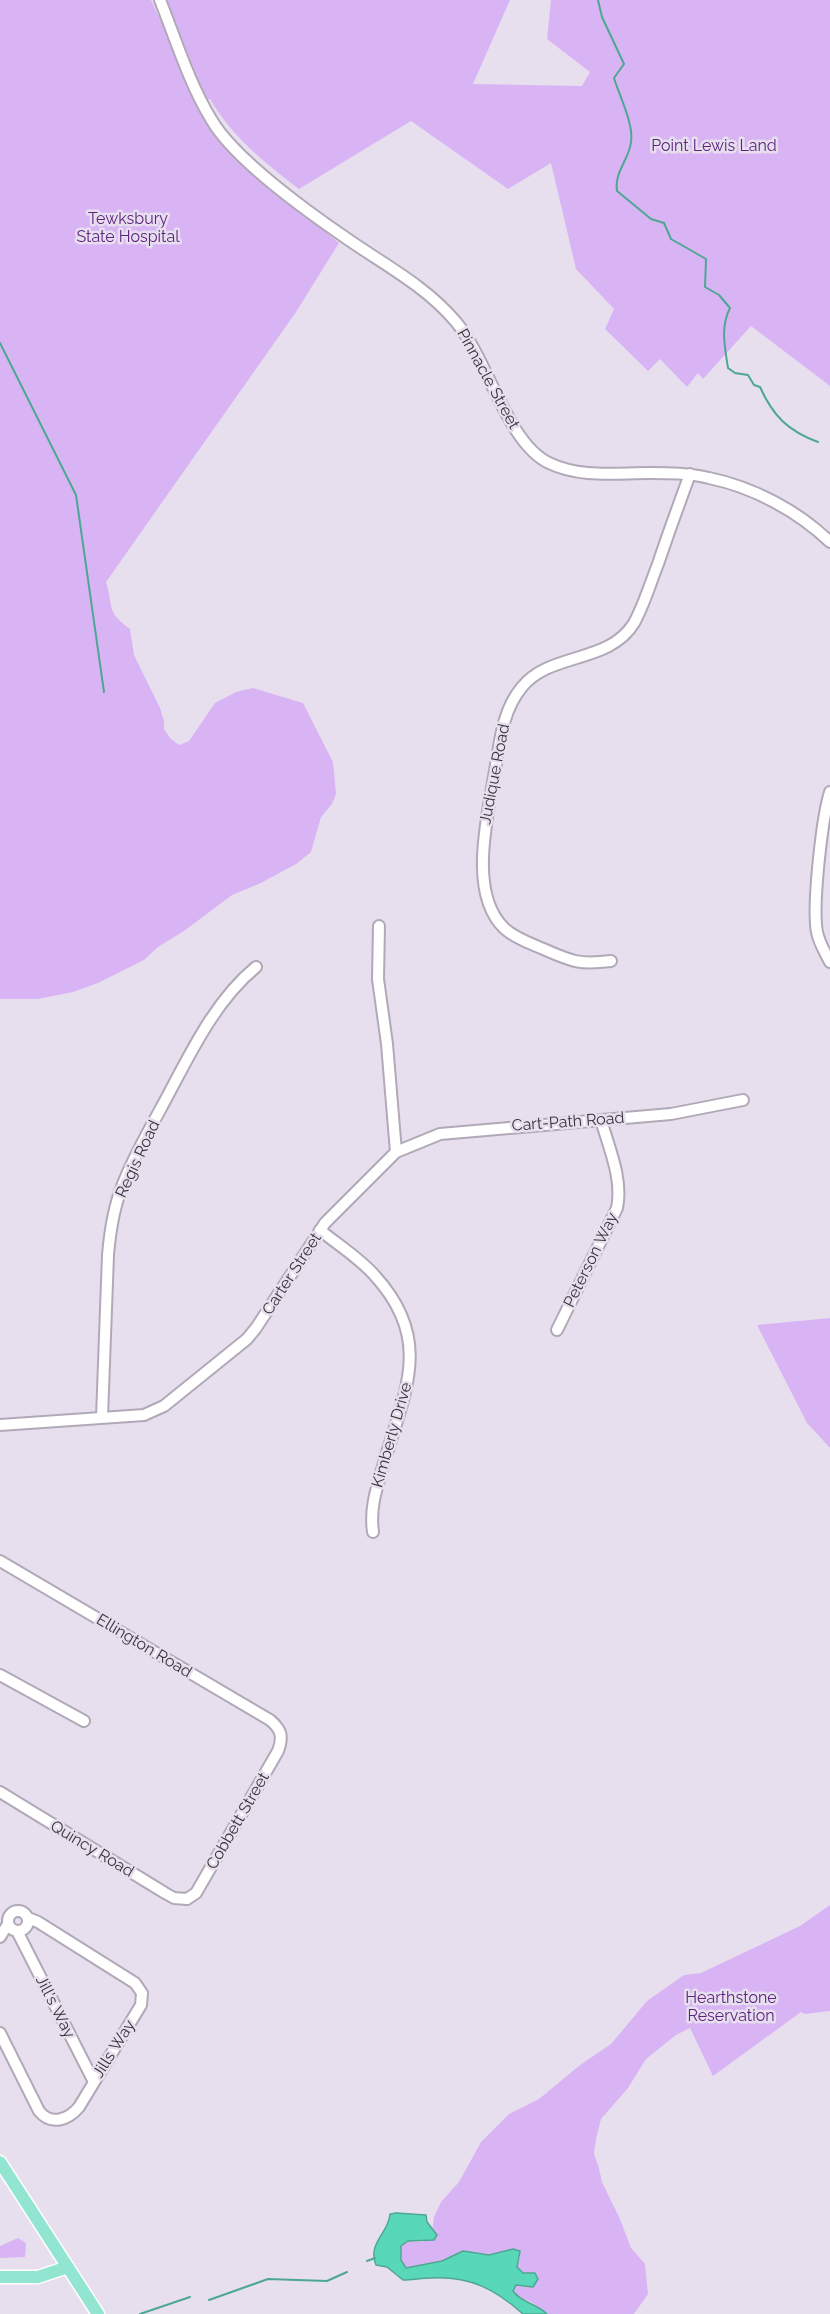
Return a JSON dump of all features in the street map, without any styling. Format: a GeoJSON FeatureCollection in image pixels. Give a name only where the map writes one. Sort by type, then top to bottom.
{"type":"FeatureCollection","features":[{"type":"Feature","properties":{"kind":"main road"},"geometry":{"type":"LineString","coordinates":[[0,2162],[98,2314]]}},
{"type":"Feature","properties":{"kind":"main road"},"geometry":{"type":"LineString","coordinates":[[0,2277],[38,2277],[68,2267]]}},
{"type":"Feature","properties":{"kind":"street","name":"Pinnacle Street"},"geometry":{"type":"LineString","coordinates":[[160,0],[197,91],[211,120],[224,136],[245,159],[301,204],[344,237],[420,287],[447,312],[469,340],[512,424],[530,449],[541,459],[560,468],[589,474],[690,474],[711,478],[782,506],[828,537]]}},
{"type":"Feature","properties":{"kind":"street","name":"Judique Road"},"geometry":{"type":"LineString","coordinates":[[611,961],[578,963],[524,941],[506,930],[495,915],[487,894],[483,869],[483,837],[504,723],[510,704],[523,684],[539,672],[595,652],[625,635],[643,605],[690,474]]}},
{"type":"Feature","properties":{"kind":"street"},"geometry":{"type":"LineString","coordinates":[[830,792],[825,817],[816,911],[817,934],[830,962]]}},
{"type":"Feature","properties":{"kind":"street"},"geometry":{"type":"LineString","coordinates":[[379,926],[378,979],[387,1044],[396,1152]]}},
{"type":"Feature","properties":{"kind":"street","name":"Regis Road"},"geometry":{"type":"LineString","coordinates":[[102,1417],[110,1231],[123,1185],[159,1112],[210,1021],[240,980],[256,967]]}},
{"type":"Feature","properties":{"kind":"street","name":"Cart-Path Road"},"geometry":{"type":"LineString","coordinates":[[396,1152],[440,1134],[671,1114],[743,1100]]}},
{"type":"Feature","properties":{"kind":"street","name":"Peterson Way"},"geometry":{"type":"LineString","coordinates":[[557,1330],[613,1217],[620,1196],[617,1174],[601,1120]]}},
{"type":"Feature","properties":{"kind":"street","name":"Carter Street"},"geometry":{"type":"LineString","coordinates":[[0,1425],[144,1415],[156,1411],[247,1339],[320,1230],[396,1152]]}},
{"type":"Feature","properties":{"kind":"street","name":"Kimberly Drive"},"geometry":{"type":"LineString","coordinates":[[320,1230],[376,1275],[402,1313],[411,1347],[408,1384],[373,1503],[374,1532]]}},
{"type":"Feature","properties":{"kind":"street","name":"Ellington Road"},"geometry":{"type":"LineString","coordinates":[[0,1561],[270,1720],[277,1726],[282,1736]]}},
{"type":"Feature","properties":{"kind":"street"},"geometry":{"type":"LineString","coordinates":[[0,1675],[84,1721]]}},
{"type":"Feature","properties":{"kind":"street","name":"Cobbett Street"},"geometry":{"type":"LineString","coordinates":[[187,1899],[193,1897],[202,1884],[278,1751],[282,1736]]}},
{"type":"Feature","properties":{"kind":"street","name":"Quincy Road"},"geometry":{"type":"LineString","coordinates":[[0,1792],[165,1893],[174,1898],[187,1899]]}},
{"type":"Feature","properties":{"kind":"street"},"geometry":{"type":"LineString","coordinates":[[0,1937],[12,1928],[26,1928],[28,1918],[21,1911],[15,1911],[9,1915],[12,1928]]}},
{"type":"Feature","properties":{"kind":"street","name":"Jills Way"},"geometry":{"type":"LineString","coordinates":[[0,2033],[39,2111],[48,2119],[59,2120],[70,2116],[79,2107],[140,2009],[142,1993],[132,1980],[28,1918]]}},
{"type":"Feature","properties":{"kind":"street","name":"Jill's Way"},"geometry":{"type":"LineString","coordinates":[[12,1928],[94,2082]]}},
{"type":"Feature","properties":{"kind":"green space","name":"Tewksbury State Hospital"},"geometry":{"type":"Polygon","coordinates":[[[0,0],[151,0],[201,107],[255,174],[339,243],[296,312],[106,582],[114,613],[130,629],[134,655],[160,708],[164,729],[170,738],[179,745],[189,741],[215,703],[236,692],[253,688],[303,703],[333,762],[336,794],[332,804],[321,817],[311,852],[296,864],[261,883],[232,895],[184,931],[158,947],[144,960],[98,983],[73,992],[38,999],[0,999],[0,0]]]}},
{"type":"Feature","properties":{"kind":"green space","name":"Point Lewis Land"},"geometry":{"type":"Polygon","coordinates":[[[164,0],[510,0],[473,84],[582,86],[590,72],[547,39],[551,0],[830,0],[830,386],[751,326],[703,379],[698,373],[687,387],[660,359],[648,371],[605,329],[614,309],[576,269],[551,163],[508,189],[411,121],[299,189],[250,148],[229,126],[210,99],[206,100],[164,0]]]}},
{"type":"Feature","properties":{"kind":"green space"},"geometry":{"type":"Polygon","coordinates":[[[830,1318],[830,1448],[807,1423],[757,1325],[830,1318]]]}},
{"type":"Feature","properties":{"kind":"green space","name":"Hearthstone Reservation"},"geometry":{"type":"Polygon","coordinates":[[[830,1905],[830,2011],[805,2014],[801,2012],[713,2076],[690,2028],[676,2035],[646,2059],[628,2088],[601,2119],[594,2154],[602,2182],[631,2248],[645,2264],[648,2294],[634,2314],[547,2314],[531,2302],[517,2297],[513,2290],[516,2285],[524,2287],[523,2273],[517,2267],[520,2256],[513,2249],[489,2255],[463,2251],[442,2261],[406,2268],[401,2260],[401,2246],[408,2241],[423,2242],[432,2231],[434,2217],[441,2202],[459,2182],[481,2142],[509,2114],[539,2099],[580,2065],[611,2044],[647,2001],[684,1975],[701,1973],[800,1926],[830,1905]]]}},
{"type":"Feature","properties":{"kind":"green space"},"geometry":{"type":"Polygon","coordinates":[[[18,2238],[26,2243],[25,2257],[0,2258],[0,2246],[18,2238]]]}},
{"type":"Feature","properties":{"kind":"shaded area"},"geometry":{"type":"Polygon","coordinates":[[[390,2214],[426,2215],[427,2222],[437,2235],[434,2240],[408,2241],[401,2246],[401,2260],[406,2268],[442,2261],[463,2251],[489,2255],[513,2249],[520,2251],[517,2267],[523,2273],[535,2273],[538,2279],[533,2287],[516,2285],[513,2291],[520,2298],[547,2314],[523,2314],[492,2291],[470,2282],[445,2278],[403,2280],[387,2267],[376,2265],[374,2250],[376,2244],[389,2221],[390,2214]]]}},
{"type":"Feature","properties":{"kind":"waterway"},"geometry":{"type":"LineString","coordinates":[[598,0],[602,17],[624,64],[614,78],[628,118],[631,142],[618,178],[617,191],[651,219],[664,223],[671,239],[706,259],[705,287],[719,295],[730,308],[724,330],[728,368],[735,373],[748,375],[754,385],[760,387],[770,406],[783,421],[798,433],[818,442]]}},
{"type":"Feature","properties":{"kind":"waterway"},"geometry":{"type":"LineString","coordinates":[[0,343],[76,495],[104,692]]}},
{"type":"Feature","properties":{"kind":"waterway"},"geometry":{"type":"LineString","coordinates":[[367,2261],[375,2258]]}},
{"type":"Feature","properties":{"kind":"waterway"},"geometry":{"type":"LineString","coordinates":[[209,2300],[268,2279],[327,2281],[347,2272]]}},
{"type":"Feature","properties":{"kind":"waterway"},"geometry":{"type":"LineString","coordinates":[[140,2314],[190,2297]]}}]}
